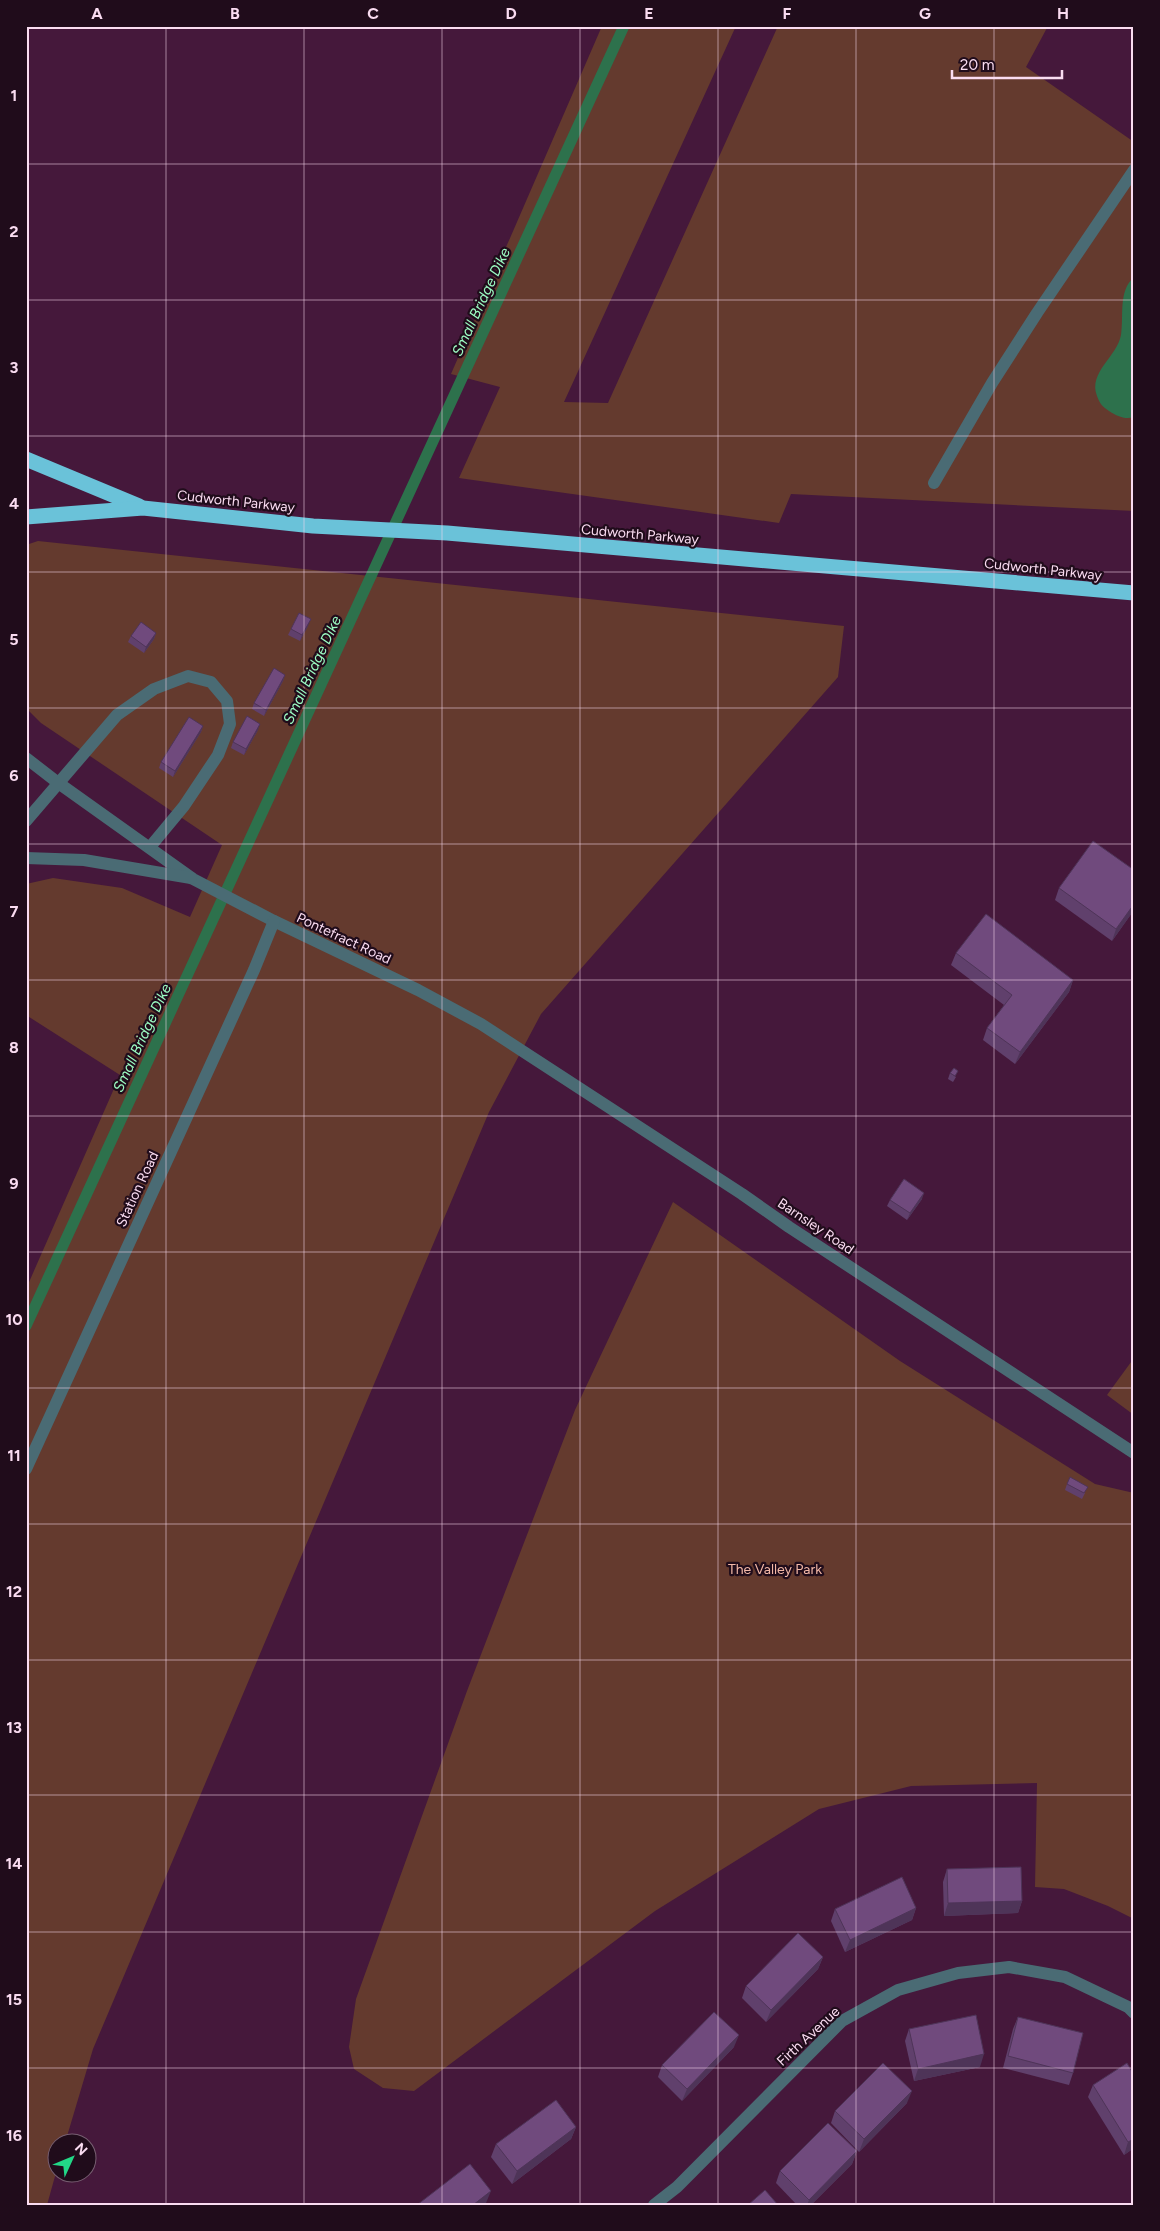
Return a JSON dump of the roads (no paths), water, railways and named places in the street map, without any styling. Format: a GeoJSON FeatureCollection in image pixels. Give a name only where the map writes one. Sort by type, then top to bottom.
{"type":"FeatureCollection","features":[{"type":"Feature","properties":{"kind":"highway","name":"Cudworth Parkway"},"geometry":{"type":"LineString","coordinates":[[26,459],[143,508]]}},
{"type":"Feature","properties":{"kind":"highway","name":"Cudworth Parkway"},"geometry":{"type":"LineString","coordinates":[[26,517],[143,508],[313,526],[448,534],[1134,594]]}},
{"type":"Feature","properties":{"kind":"street"},"geometry":{"type":"LineString","coordinates":[[934,483],[992,383],[1036,313],[1134,170]]}},
{"type":"Feature","properties":{"kind":"street"},"geometry":{"type":"LineString","coordinates":[[26,820],[117,714],[154,689],[188,676],[211,682],[227,700],[230,724],[218,755],[184,806],[150,847]]}},
{"type":"Feature","properties":{"kind":"street","name":"Pontefract Road"},"geometry":{"type":"LineString","coordinates":[[26,758],[57,782],[194,878],[274,921],[418,990],[481,1024]]}},
{"type":"Feature","properties":{"kind":"street","name":"Pontefract Road"},"geometry":{"type":"LineString","coordinates":[[26,858],[84,860],[194,878]]}},
{"type":"Feature","properties":{"kind":"street","name":"Station Road"},"geometry":{"type":"LineString","coordinates":[[26,1469],[254,970],[274,921]]}},
{"type":"Feature","properties":{"kind":"street","name":"Barnsley Road"},"geometry":{"type":"LineString","coordinates":[[481,1024],[1134,1453]]}},
{"type":"Feature","properties":{"kind":"street","name":"Firth Avenue"},"geometry":{"type":"LineString","coordinates":[[654,2205],[677,2187],[842,2021],[898,1990],[958,1973],[1009,1967],[1064,1977],[1128,2007],[1134,2014]]}},
{"type":"Feature","properties":{"kind":"waterway","name":"Small Bridge Dike"},"geometry":{"type":"LineString","coordinates":[[26,1326],[624,26]]}},
{"type":"Feature","properties":{"kind":"park label","name":"The Valley Park"},"geometry":{"type":"Point","coordinates":[775,1569]}}]}
